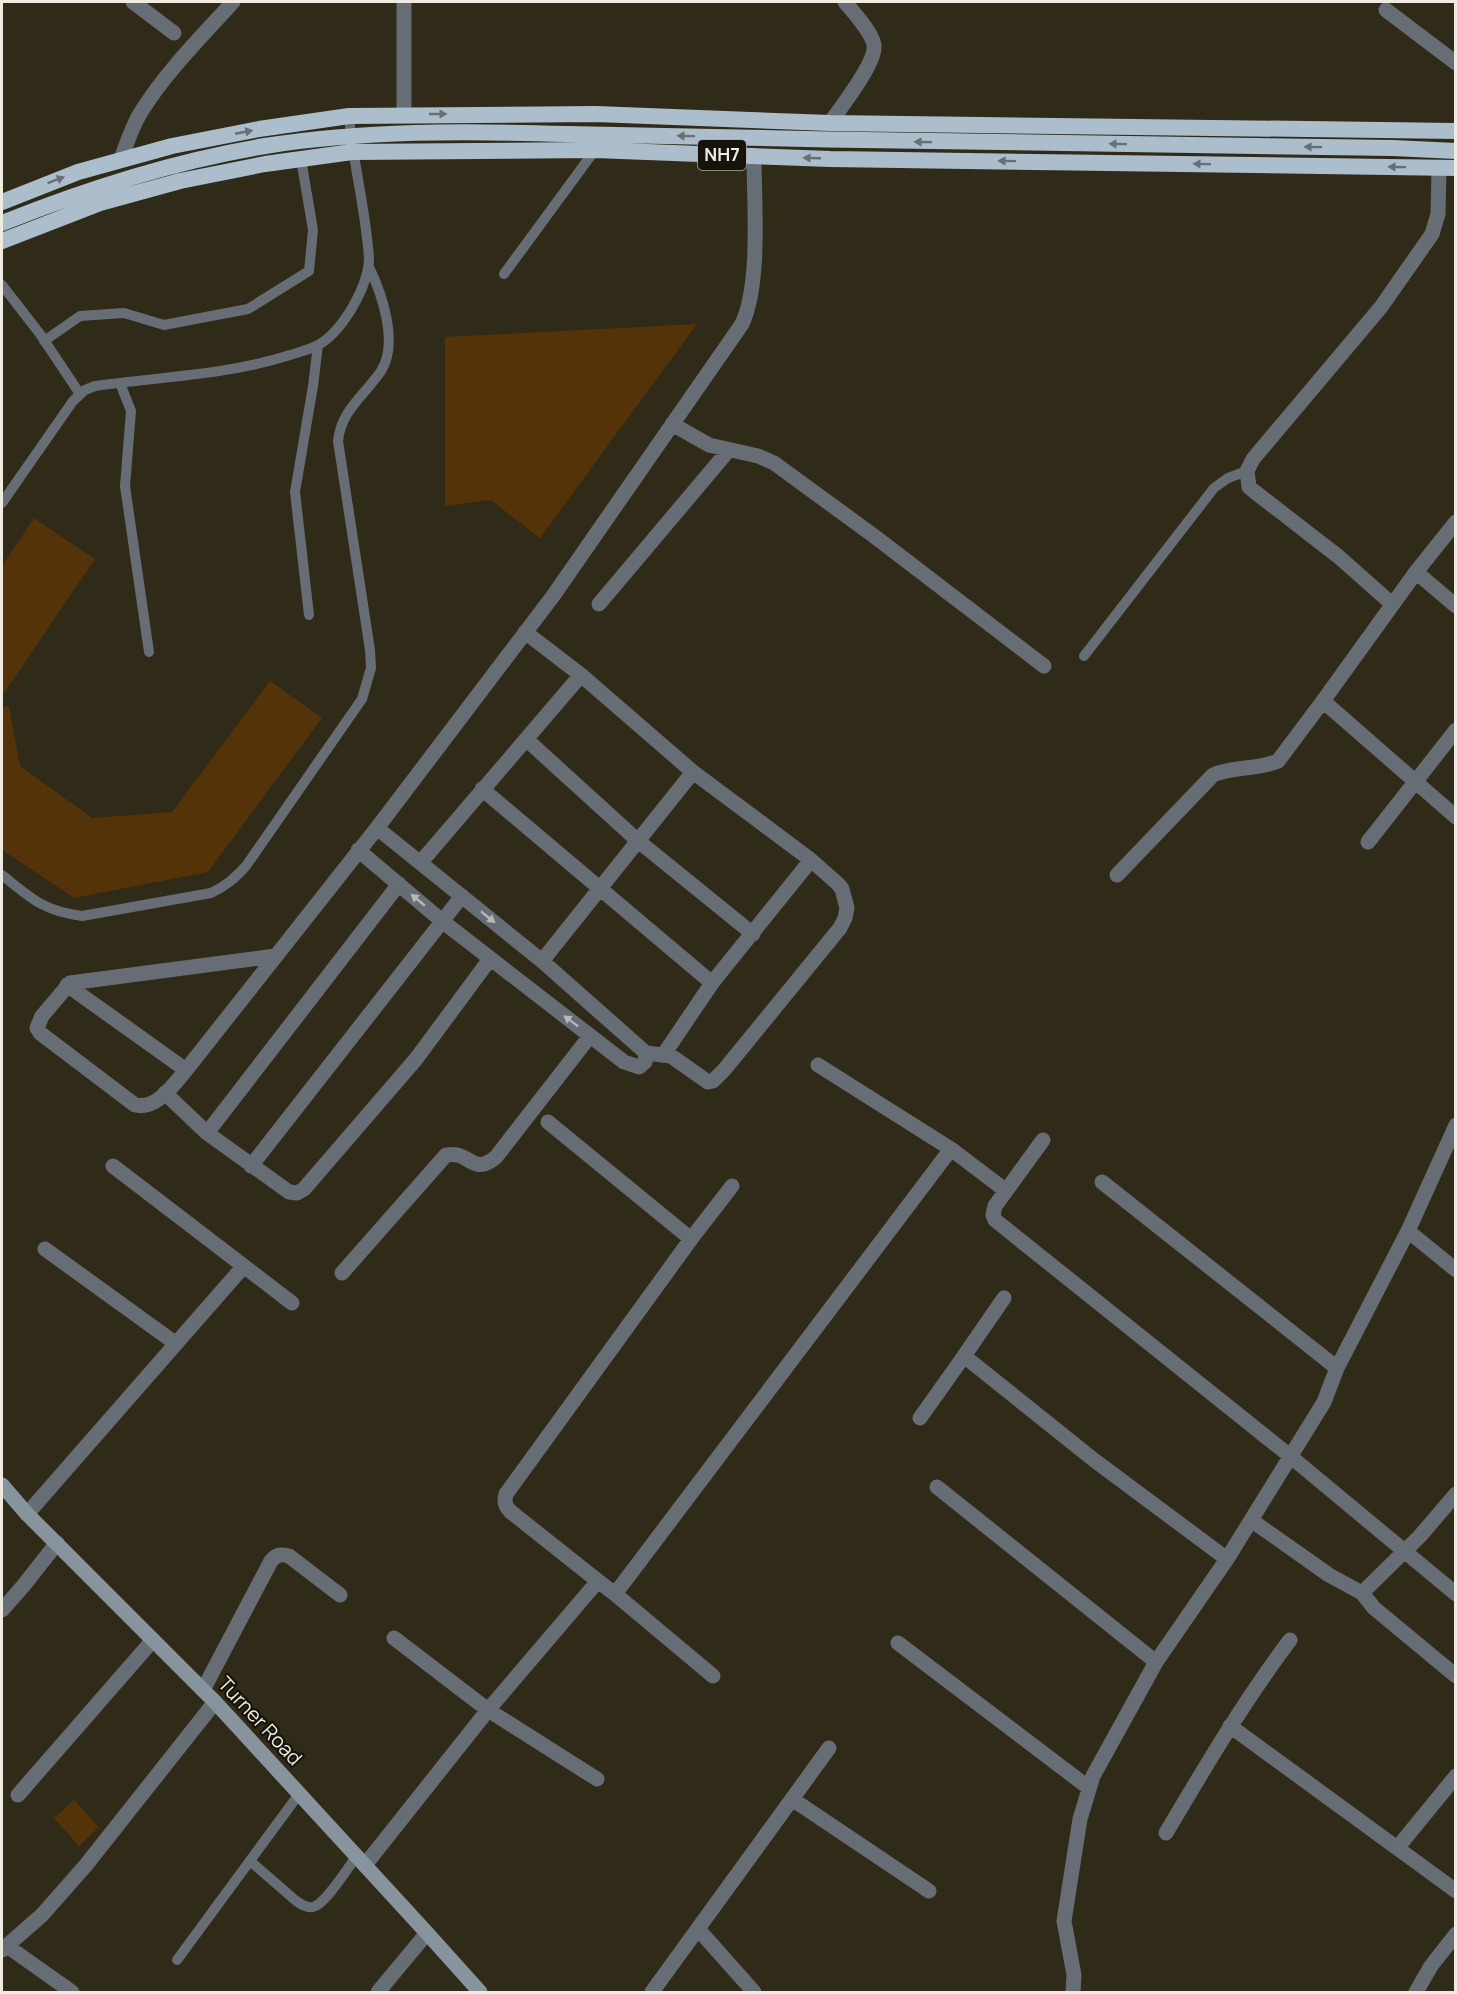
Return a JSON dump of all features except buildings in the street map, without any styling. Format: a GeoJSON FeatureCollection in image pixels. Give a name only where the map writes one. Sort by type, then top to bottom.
{"type":"FeatureCollection","features":[{"type":"Feature","properties":{"kind":"highway","name":"NH7"},"geometry":{"type":"LineString","coordinates":[[2,202],[78,172],[172,146],[259,129],[350,116],[596,114],[830,123],[1455,131]]}},
{"type":"Feature","properties":{"kind":"highway"},"geometry":{"type":"LineString","coordinates":[[2,223],[68,197],[130,176],[173,165],[269,146],[339,136],[397,133],[504,132],[1455,151]]}},
{"type":"Feature","properties":{"kind":"highway","name":"NH7"},"geometry":{"type":"LineString","coordinates":[[2,241],[100,203],[180,181],[265,164],[352,152],[595,150],[754,156],[1448,168]]}},
{"type":"Feature","properties":{"kind":"main road","name":"Turner Road"},"geometry":{"type":"LineString","coordinates":[[2,1485],[27,1514],[215,1702],[480,1992]]}},
{"type":"Feature","properties":{"kind":"street"},"geometry":{"type":"LineString","coordinates":[[133,2],[174,33]]}},
{"type":"Feature","properties":{"kind":"street"},"geometry":{"type":"LineString","coordinates":[[122,159],[135,123],[142,111],[161,84],[232,2]]}},
{"type":"Feature","properties":{"kind":"street"},"geometry":{"type":"LineString","coordinates":[[404,2],[404,114]]}},
{"type":"Feature","properties":{"kind":"street"},"geometry":{"type":"LineString","coordinates":[[830,123],[858,82],[873,57],[874,50],[872,37],[845,2]]}},
{"type":"Feature","properties":{"kind":"street"},"geometry":{"type":"LineString","coordinates":[[1386,9],[1455,63]]}},
{"type":"Feature","properties":{"kind":"street"},"geometry":{"type":"LineString","coordinates":[[275,956],[73,982],[67,985],[38,1021],[37,1028],[40,1033],[135,1105],[149,1104],[165,1093],[186,1070],[320,902],[553,596],[742,324],[748,311],[752,283],[754,156]]}},
{"type":"Feature","properties":{"kind":"street"},"geometry":{"type":"LineString","coordinates":[[1392,604],[1340,557],[1249,487],[1247,471],[1253,459],[1381,307],[1432,234],[1448,168]]}},
{"type":"Feature","properties":{"kind":"street"},"geometry":{"type":"LineString","coordinates":[[672,424],[699,441],[728,451],[758,456],[774,463],[1044,666]]}},
{"type":"Feature","properties":{"kind":"street"},"geometry":{"type":"LineString","coordinates":[[599,604],[728,451]]}},
{"type":"Feature","properties":{"kind":"street"},"geometry":{"type":"LineString","coordinates":[[1117,875],[1213,775],[1221,771],[1269,764],[1278,760],[1455,522]]}},
{"type":"Feature","properties":{"kind":"street"},"geometry":{"type":"LineString","coordinates":[[1416,572],[1455,606]]}},
{"type":"Feature","properties":{"kind":"street"},"geometry":{"type":"LineString","coordinates":[[377,828],[542,961],[646,1053],[664,1054],[680,1060],[705,1082],[713,1081],[840,928],[847,908],[842,890],[811,860],[693,772],[581,675],[525,632]]}},
{"type":"Feature","properties":{"kind":"street"},"geometry":{"type":"LineString","coordinates":[[421,862],[581,675]]}},
{"type":"Feature","properties":{"kind":"street"},"geometry":{"type":"LineString","coordinates":[[1323,701],[1455,817]]}},
{"type":"Feature","properties":{"kind":"street"},"geometry":{"type":"LineString","coordinates":[[1368,842],[1455,730]]}},
{"type":"Feature","properties":{"kind":"street"},"geometry":{"type":"LineString","coordinates":[[527,740],[637,840],[753,934]]}},
{"type":"Feature","properties":{"kind":"street"},"geometry":{"type":"LineString","coordinates":[[542,961],[693,772]]}},
{"type":"Feature","properties":{"kind":"street"},"geometry":{"type":"LineString","coordinates":[[482,789],[712,983]]}},
{"type":"Feature","properties":{"kind":"street"},"geometry":{"type":"LineString","coordinates":[[358,850],[442,921],[624,1062],[636,1067],[642,1065],[645,1062],[646,1053]]}},
{"type":"Feature","properties":{"kind":"street"},"geometry":{"type":"LineString","coordinates":[[664,1054],[712,983],[811,860]]}},
{"type":"Feature","properties":{"kind":"street"},"geometry":{"type":"LineString","coordinates":[[207,1133],[399,884]]}},
{"type":"Feature","properties":{"kind":"street"},"geometry":{"type":"LineString","coordinates":[[251,1166],[462,896]]}},
{"type":"Feature","properties":{"kind":"street"},"geometry":{"type":"LineString","coordinates":[[165,1093],[207,1133],[289,1192],[297,1193],[304,1189],[416,1059],[490,959]]}},
{"type":"Feature","properties":{"kind":"street"},"geometry":{"type":"LineString","coordinates":[[538,997],[555,974]]}},
{"type":"Feature","properties":{"kind":"street"},"geometry":{"type":"LineString","coordinates":[[67,985],[186,1070]]}},
{"type":"Feature","properties":{"kind":"street"},"geometry":{"type":"LineString","coordinates":[[342,1273],[446,1155],[453,1153],[476,1166],[482,1166],[496,1157],[590,1036]]}},
{"type":"Feature","properties":{"kind":"street"},"geometry":{"type":"LineString","coordinates":[[818,1065],[951,1149],[1005,1190]]}},
{"type":"Feature","properties":{"kind":"street"},"geometry":{"type":"LineString","coordinates":[[548,1122],[691,1239]]}},
{"type":"Feature","properties":{"kind":"street"},"geometry":{"type":"LineString","coordinates":[[1073,1992],[1074,1976],[1064,1921],[1080,1819],[1100,1760],[1156,1662],[1227,1558],[1324,1402],[1337,1368],[1408,1231],[1455,1125]]}},
{"type":"Feature","properties":{"kind":"street"},"geometry":{"type":"LineString","coordinates":[[1043,1140],[994,1206],[995,1220],[1290,1456],[1455,1594]]}},
{"type":"Feature","properties":{"kind":"street"},"geometry":{"type":"LineString","coordinates":[[615,1594],[951,1149]]}},
{"type":"Feature","properties":{"kind":"street"},"geometry":{"type":"LineString","coordinates":[[113,1166],[292,1303]]}},
{"type":"Feature","properties":{"kind":"street"},"geometry":{"type":"LineString","coordinates":[[1102,1182],[1337,1368]]}},
{"type":"Feature","properties":{"kind":"street"},"geometry":{"type":"LineString","coordinates":[[713,1676],[506,1507],[504,1500],[506,1494],[691,1239],[732,1186]]}},
{"type":"Feature","properties":{"kind":"street"},"geometry":{"type":"LineString","coordinates":[[1408,1231],[1455,1270]]}},
{"type":"Feature","properties":{"kind":"street"},"geometry":{"type":"LineString","coordinates":[[45,1249],[175,1343]]}},
{"type":"Feature","properties":{"kind":"street"},"geometry":{"type":"LineString","coordinates":[[27,1514],[243,1267]]}},
{"type":"Feature","properties":{"kind":"street"},"geometry":{"type":"LineString","coordinates":[[920,1418],[1004,1298]]}},
{"type":"Feature","properties":{"kind":"street"},"geometry":{"type":"LineString","coordinates":[[964,1356],[1094,1460],[1227,1558]]}},
{"type":"Feature","properties":{"kind":"street"},"geometry":{"type":"LineString","coordinates":[[937,1488],[1156,1662]]}},
{"type":"Feature","properties":{"kind":"street"},"geometry":{"type":"LineString","coordinates":[[1362,1593],[1406,1551],[1455,1494]]}},
{"type":"Feature","properties":{"kind":"street"},"geometry":{"type":"LineString","coordinates":[[1251,1520],[1329,1575],[1362,1593],[1374,1608],[1455,1676]]}},
{"type":"Feature","properties":{"kind":"street"},"geometry":{"type":"LineString","coordinates":[[2,1610],[57,1543]]}},
{"type":"Feature","properties":{"kind":"street"},"geometry":{"type":"LineString","coordinates":[[203,1690],[271,1561],[276,1556],[283,1554],[289,1556],[340,1595]]}},
{"type":"Feature","properties":{"kind":"street"},"geometry":{"type":"LineString","coordinates":[[361,1860],[598,1581]]}},
{"type":"Feature","properties":{"kind":"street"},"geometry":{"type":"LineString","coordinates":[[394,1638],[488,1710],[597,1779]]}},
{"type":"Feature","properties":{"kind":"street"},"geometry":{"type":"LineString","coordinates":[[18,1795],[153,1640]]}},
{"type":"Feature","properties":{"kind":"street"},"geometry":{"type":"LineString","coordinates":[[1166,1833],[1230,1726],[1290,1640]]}},
{"type":"Feature","properties":{"kind":"street"},"geometry":{"type":"LineString","coordinates":[[898,1643],[1089,1788]]}},
{"type":"Feature","properties":{"kind":"street"},"geometry":{"type":"LineString","coordinates":[[72,1992],[4,1948],[42,1915],[86,1864],[215,1702]]}},
{"type":"Feature","properties":{"kind":"street"},"geometry":{"type":"LineString","coordinates":[[1230,1726],[1455,1891]]}},
{"type":"Feature","properties":{"kind":"street"},"geometry":{"type":"LineString","coordinates":[[652,1992],[829,1748]]}},
{"type":"Feature","properties":{"kind":"street"},"geometry":{"type":"LineString","coordinates":[[1398,1847],[1455,1776]]}},
{"type":"Feature","properties":{"kind":"street"},"geometry":{"type":"LineString","coordinates":[[792,1799],[929,1892]]}},
{"type":"Feature","properties":{"kind":"street"},"geometry":{"type":"LineString","coordinates":[[698,1929],[754,1992]]}},
{"type":"Feature","properties":{"kind":"street"},"geometry":{"type":"LineString","coordinates":[[378,1992],[427,1933]]}},
{"type":"Feature","properties":{"kind":"street"},"geometry":{"type":"LineString","coordinates":[[1416,1992],[1431,1966],[1455,1934]]}},
{"type":"Feature","properties":{"kind":"lane"},"geometry":{"type":"LineString","coordinates":[[2,503],[73,401],[90,387],[261,364],[318,345],[346,318],[362,291],[369,267],[368,233],[352,152],[350,116]]}},
{"type":"Feature","properties":{"kind":"lane"},"geometry":{"type":"LineString","coordinates":[[504,274],[595,150]]}},
{"type":"Feature","properties":{"kind":"lane"},"geometry":{"type":"LineString","coordinates":[[44,341],[80,316],[124,313],[164,325],[248,309],[309,271],[314,230],[301,159]]}},
{"type":"Feature","properties":{"kind":"lane"},"geometry":{"type":"LineString","coordinates":[[2,875],[47,908],[60,913],[82,916],[211,893],[224,887],[235,879],[246,866],[362,699],[371,668],[370,650],[338,433],[346,412],[385,362],[388,331],[386,316],[379,287],[369,267]]}},
{"type":"Feature","properties":{"kind":"lane"},"geometry":{"type":"LineString","coordinates":[[2,285],[80,394]]}},
{"type":"Feature","properties":{"kind":"lane"},"geometry":{"type":"LineString","coordinates":[[309,615],[295,492],[318,345]]}},
{"type":"Feature","properties":{"kind":"lane"},"geometry":{"type":"LineString","coordinates":[[120,382],[131,411],[125,486],[148,652]]}},
{"type":"Feature","properties":{"kind":"lane"},"geometry":{"type":"LineString","coordinates":[[1084,656],[1214,488],[1228,478],[1247,471]]}},
{"type":"Feature","properties":{"kind":"lane"},"geometry":{"type":"LineString","coordinates":[[177,1960],[299,1794]]}},
{"type":"Feature","properties":{"kind":"lane"},"geometry":{"type":"LineString","coordinates":[[250,1862],[302,1905],[313,1906],[323,1901],[361,1860]]}}]}
